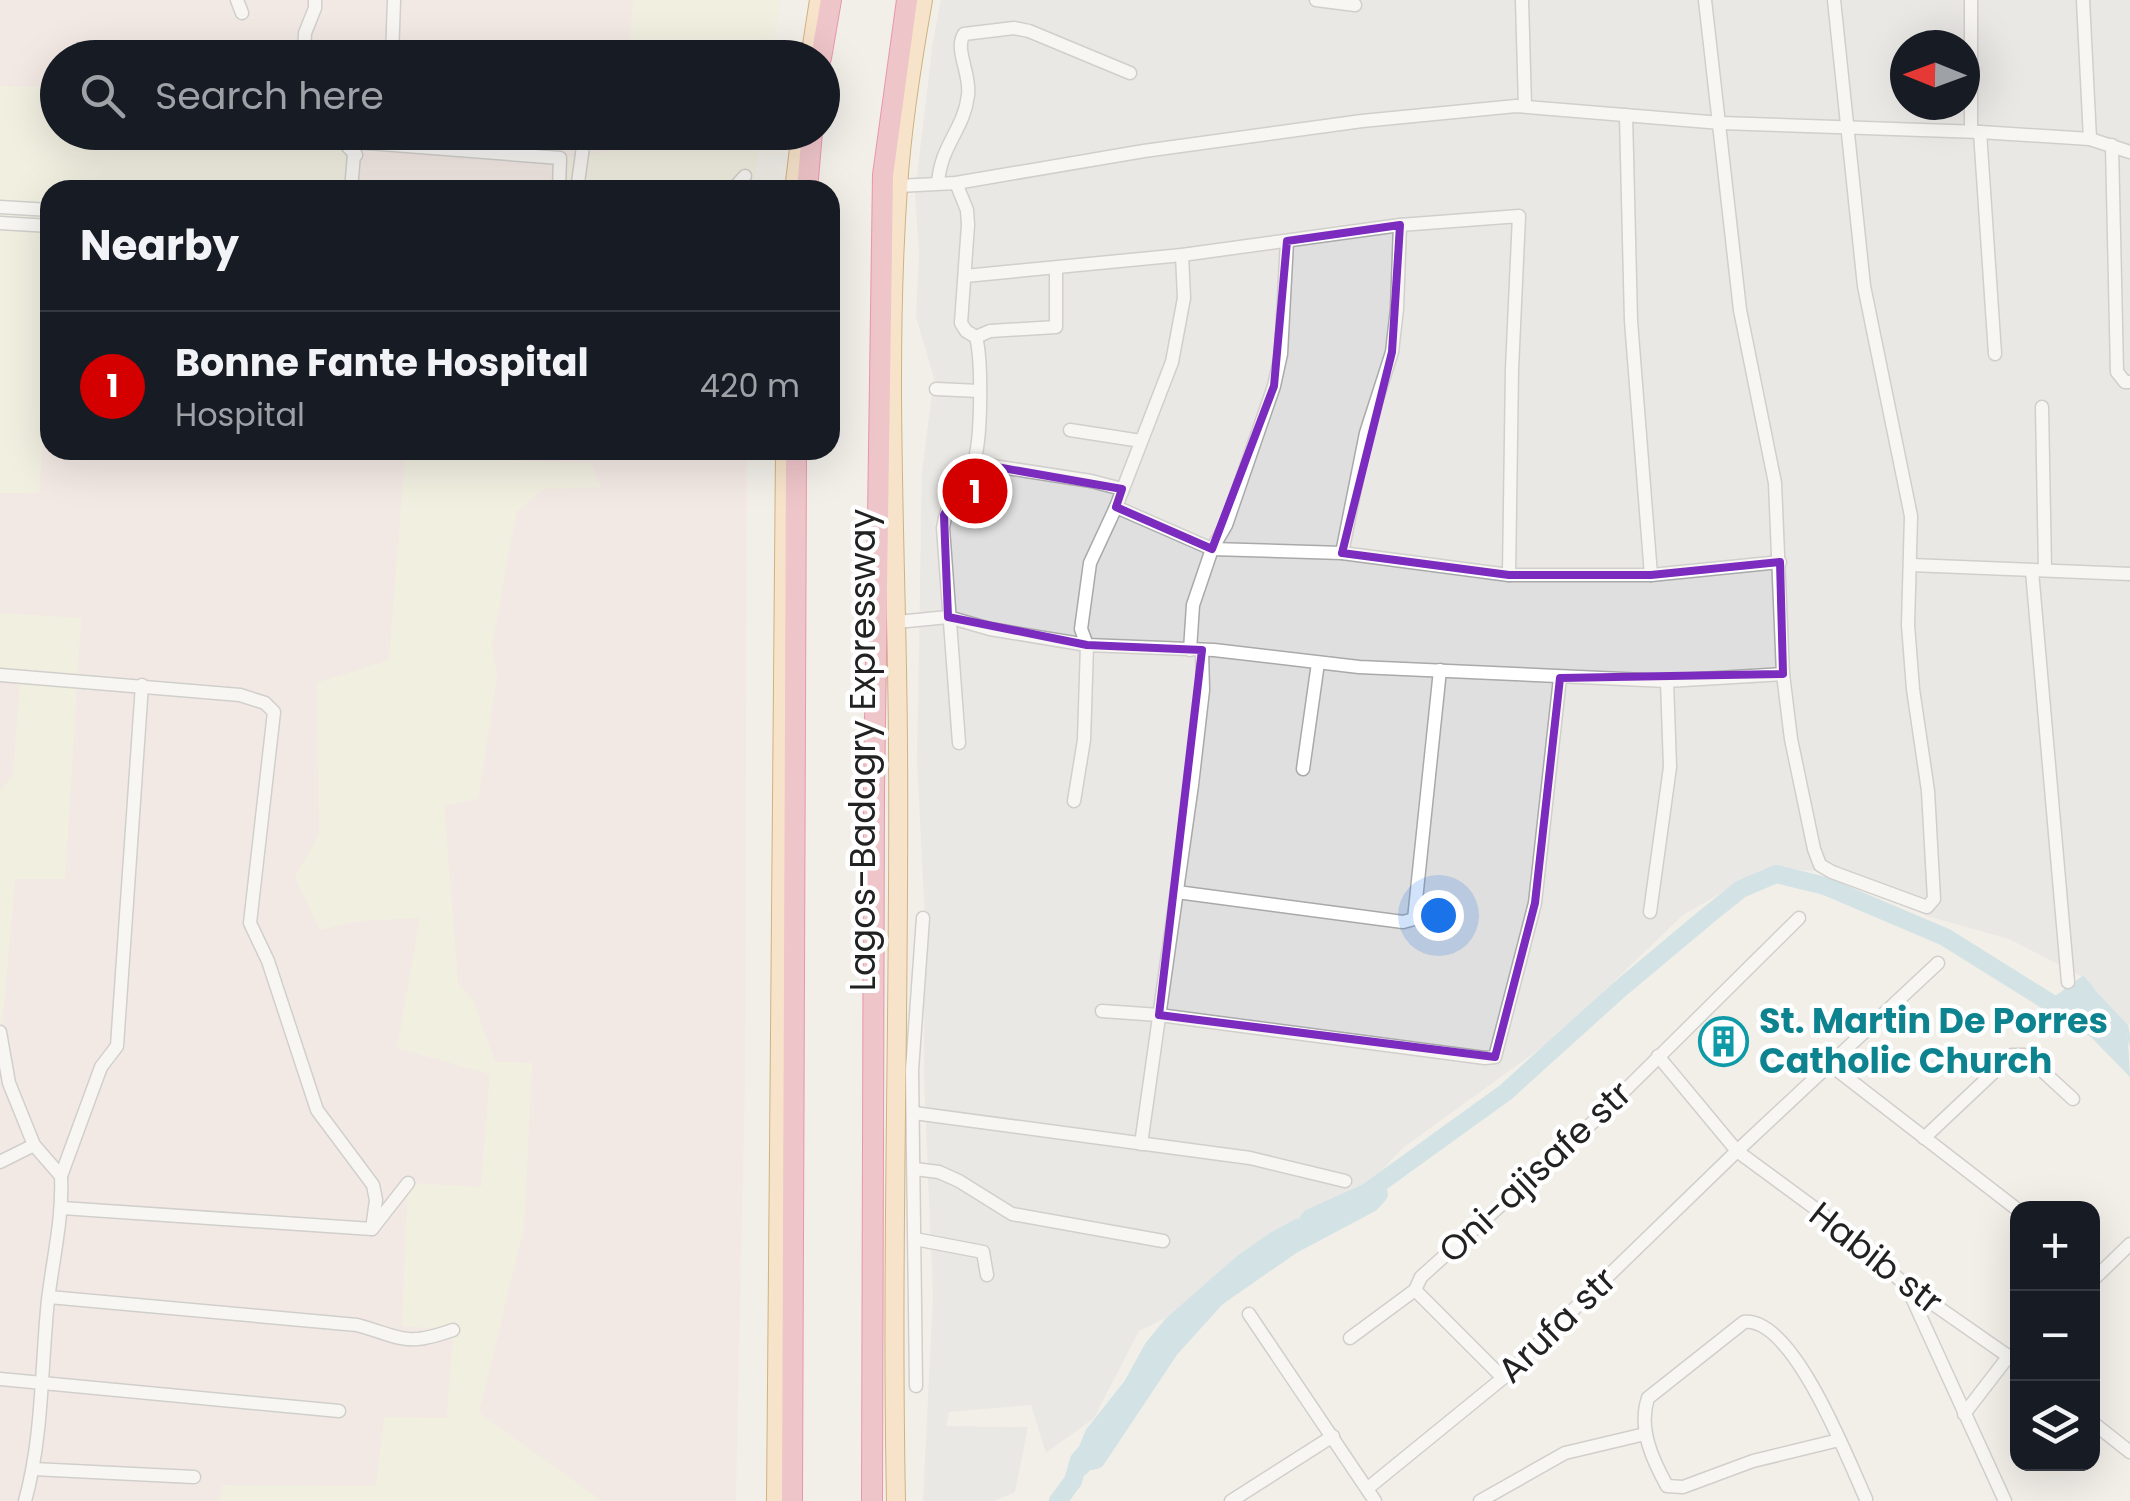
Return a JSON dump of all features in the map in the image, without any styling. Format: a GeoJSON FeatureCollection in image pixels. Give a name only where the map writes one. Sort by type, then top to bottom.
{"type":"FeatureCollection","features":[{"type":"Feature","properties":{"kind":"highway"},"geometry":{"type":"LineString","coordinates":[[824,40],[831,0]]}},
{"type":"Feature","properties":{"kind":"highway","name":"Lagos-Badagry Expressway"},"geometry":{"type":"LineString","coordinates":[[872,1501],[874,812],[883,175],[907,0]]}},
{"type":"Feature","properties":{"kind":"highway"},"geometry":{"type":"LineString","coordinates":[[809,180],[811,150]]}},
{"type":"Feature","properties":{"kind":"highway"},"geometry":{"type":"LineString","coordinates":[[882,257],[886,365],[893,400]]}},
{"type":"Feature","properties":{"kind":"highway","name":"Lagos-Badagry Expressway"},"geometry":{"type":"LineString","coordinates":[[792,1501],[796,460]]}},
{"type":"Feature","properties":{"kind":"main road"},"geometry":{"type":"LineString","coordinates":[[813,40],[819,0]]}},
{"type":"Feature","properties":{"kind":"main road","name":"Lagos-Badagry Expressway"},"geometry":{"type":"LineString","coordinates":[[896,1501],[893,1277],[897,622],[893,400],[898,186],[923,0]]}},
{"type":"Feature","properties":{"kind":"main road"},"geometry":{"type":"LineString","coordinates":[[795,180],[799,150]]}},
{"type":"Feature","properties":{"kind":"main road"},"geometry":{"type":"LineString","coordinates":[[776,1501],[785,460]]}},
{"type":"Feature","properties":{"kind":"street"},"geometry":{"type":"LineString","coordinates":[[305,40],[316,8],[314,0]]}},
{"type":"Feature","properties":{"kind":"street"},"geometry":{"type":"LineString","coordinates":[[393,40],[394,0]]}},
{"type":"Feature","properties":{"kind":"street"},"geometry":{"type":"LineString","coordinates":[[1316,0],[1356,5]]}},
{"type":"Feature","properties":{"kind":"street"},"geometry":{"type":"LineString","coordinates":[[1522,0],[1525,106]]}},
{"type":"Feature","properties":{"kind":"street"},"geometry":{"type":"LineString","coordinates":[[1705,0],[1740,310],[1775,483],[1783,674],[1792,740],[1820,865],[1928,907],[1934,900],[1928,791],[1908,625],[1912,516],[1864,286],[1834,0]]}},
{"type":"Feature","properties":{"kind":"street"},"geometry":{"type":"LineString","coordinates":[[1971,0],[1976,131],[1995,354]]}},
{"type":"Feature","properties":{"kind":"street"},"geometry":{"type":"LineString","coordinates":[[2083,0],[2090,139]]}},
{"type":"Feature","properties":{"kind":"street"},"geometry":{"type":"LineString","coordinates":[[938,184],[940,161],[965,114],[968,77],[959,41],[964,34],[1014,28],[1029,31],[1130,74]]}},
{"type":"Feature","properties":{"kind":"street"},"geometry":{"type":"LineString","coordinates":[[898,186],[956,183],[1377,119],[1525,106],[1720,123],[1976,131],[2090,139],[2130,152]]}},
{"type":"Feature","properties":{"kind":"street"},"geometry":{"type":"LineString","coordinates":[[1626,115],[1631,321],[1651,575]]}},
{"type":"Feature","properties":{"kind":"street"},"geometry":{"type":"LineString","coordinates":[[2112,145],[2118,372],[2125,382],[2130,382]]}},
{"type":"Feature","properties":{"kind":"street"},"geometry":{"type":"LineString","coordinates":[[351,150],[356,155],[355,180]]}},
{"type":"Feature","properties":{"kind":"street"},"geometry":{"type":"LineString","coordinates":[[354,150],[355,180]]}},
{"type":"Feature","properties":{"kind":"street"},"geometry":{"type":"LineString","coordinates":[[356,155],[363,150]]}},
{"type":"Feature","properties":{"kind":"street"},"geometry":{"type":"LineString","coordinates":[[457,150],[560,158],[559,180]]}},
{"type":"Feature","properties":{"kind":"street"},"geometry":{"type":"LineString","coordinates":[[578,180],[583,150]]}},
{"type":"Feature","properties":{"kind":"street"},"geometry":{"type":"LineString","coordinates":[[741,180],[745,176]]}},
{"type":"Feature","properties":{"kind":"street"},"geometry":{"type":"LineString","coordinates":[[956,183],[967,210],[961,323],[976,337]]}},
{"type":"Feature","properties":{"kind":"street"},"geometry":{"type":"LineString","coordinates":[[0,207],[40,209]]}},
{"type":"Feature","properties":{"kind":"street"},"geometry":{"type":"LineString","coordinates":[[965,276],[1182,255],[1515,215],[1520,219],[1512,369],[1510,575]]}},
{"type":"Feature","properties":{"kind":"street"},"geometry":{"type":"LineString","coordinates":[[0,223],[40,225]]}},
{"type":"Feature","properties":{"kind":"street"},"geometry":{"type":"LineString","coordinates":[[1342,553],[1366,433],[1392,352],[1400,226]]}},
{"type":"Feature","properties":{"kind":"street"},"geometry":{"type":"LineString","coordinates":[[1142,1144],[1203,690],[1192,605],[1212,548],[1226,525],[1274,386],[1281,354],[1286,241]]}},
{"type":"Feature","properties":{"kind":"street"},"geometry":{"type":"LineString","coordinates":[[1074,802],[1084,740],[1087,645],[1081,629],[1090,563],[1165,386],[1184,298],[1182,255]]}},
{"type":"Feature","properties":{"kind":"street"},"geometry":{"type":"LineString","coordinates":[[976,337],[990,330],[1056,327],[1056,268]]}},
{"type":"Feature","properties":{"kind":"street"},"geometry":{"type":"LineString","coordinates":[[959,744],[944,515],[974,463],[979,391],[976,337]]}},
{"type":"Feature","properties":{"kind":"street"},"geometry":{"type":"LineString","coordinates":[[936,389],[979,391]]}},
{"type":"Feature","properties":{"kind":"street"},"geometry":{"type":"LineString","coordinates":[[2042,407],[2039,570],[2068,982]]}},
{"type":"Feature","properties":{"kind":"street"},"geometry":{"type":"LineString","coordinates":[[1070,430],[1141,442]]}},
{"type":"Feature","properties":{"kind":"street"},"geometry":{"type":"LineString","coordinates":[[974,463],[1090,481],[1122,490]]}},
{"type":"Feature","properties":{"kind":"street"},"geometry":{"type":"LineString","coordinates":[[1116,507],[1212,548],[1342,553],[1510,575],[1651,575],[1780,562]]}},
{"type":"Feature","properties":{"kind":"street"},"geometry":{"type":"LineString","coordinates":[[1911,565],[2130,574]]}},
{"type":"Feature","properties":{"kind":"street"},"geometry":{"type":"LineString","coordinates":[[897,622],[948,617],[990,629],[1087,645],[1560,678],[1667,682],[1783,674]]}},
{"type":"Feature","properties":{"kind":"street"},"geometry":{"type":"LineString","coordinates":[[1303,769],[1318,663]]}},
{"type":"Feature","properties":{"kind":"street"},"geometry":{"type":"LineString","coordinates":[[1177,892],[1403,922],[1414,919],[1440,670]]}},
{"type":"Feature","properties":{"kind":"street"},"geometry":{"type":"LineString","coordinates":[[0,674],[254,697],[274,712],[250,922],[268,962],[317,1110],[373,1185],[376,1200],[372,1230]]}},
{"type":"Feature","properties":{"kind":"street"},"geometry":{"type":"LineString","coordinates":[[1102,1012],[1160,1015],[1484,1058],[1495,1056],[1535,903],[1560,678]]}},
{"type":"Feature","properties":{"kind":"street"},"geometry":{"type":"LineString","coordinates":[[1650,912],[1670,767],[1667,682]]}},
{"type":"Feature","properties":{"kind":"street"},"geometry":{"type":"LineString","coordinates":[[24,1501],[34,1469],[48,1297],[62,1208],[61,1176],[100,1067],[116,1046],[142,685]]}},
{"type":"Feature","properties":{"kind":"street"},"geometry":{"type":"LineString","coordinates":[[916,1386],[912,1070],[923,918]]}},
{"type":"Feature","properties":{"kind":"street","name":"Oni-ajisafe str"},"geometry":{"type":"LineString","coordinates":[[1350,1338],[1414,1290],[1422,1277],[1593,1122],[1799,918]]}},
{"type":"Feature","properties":{"kind":"street","name":"Arufa str"},"geometry":{"type":"LineString","coordinates":[[1368,1488],[1503,1378],[1828,1063],[1938,963]]}},
{"type":"Feature","properties":{"kind":"street"},"geometry":{"type":"LineString","coordinates":[[0,1032],[9,1083],[34,1145],[61,1176]]}},
{"type":"Feature","properties":{"kind":"street"},"geometry":{"type":"LineString","coordinates":[[1924,1138],[2012,1055],[2025,1055],[2073,1099]]}},
{"type":"Feature","properties":{"kind":"street","name":"Oni-ajisafe str"},"geometry":{"type":"LineString","coordinates":[[1658,1056],[1737,1150]]}},
{"type":"Feature","properties":{"kind":"street"},"geometry":{"type":"LineString","coordinates":[[1828,1063],[2010,1204]]}},
{"type":"Feature","properties":{"kind":"street"},"geometry":{"type":"LineString","coordinates":[[914,1113],[1250,1158],[1345,1181]]}},
{"type":"Feature","properties":{"kind":"street"},"geometry":{"type":"LineString","coordinates":[[0,1162],[34,1145]]}},
{"type":"Feature","properties":{"kind":"street","name":"Habib str"},"geometry":{"type":"LineString","coordinates":[[1737,1150],[1824,1215],[1906,1285],[2010,1357]]}},
{"type":"Feature","properties":{"kind":"street"},"geometry":{"type":"LineString","coordinates":[[914,1170],[940,1172],[1012,1214],[1163,1241]]}},
{"type":"Feature","properties":{"kind":"street"},"geometry":{"type":"LineString","coordinates":[[372,1230],[408,1183]]}},
{"type":"Feature","properties":{"kind":"street"},"geometry":{"type":"LineString","coordinates":[[62,1208],[372,1230]]}},
{"type":"Feature","properties":{"kind":"street"},"geometry":{"type":"LineString","coordinates":[[914,1239],[983,1252],[987,1275]]}},
{"type":"Feature","properties":{"kind":"street"},"geometry":{"type":"LineString","coordinates":[[2100,1270],[2130,1244]]}},
{"type":"Feature","properties":{"kind":"street"},"geometry":{"type":"LineString","coordinates":[[1906,1285],[2004,1501]]}},
{"type":"Feature","properties":{"kind":"street","name":"Oni-ajisafe str"},"geometry":{"type":"LineString","coordinates":[[1414,1290],[1503,1378]]}},
{"type":"Feature","properties":{"kind":"street"},"geometry":{"type":"LineString","coordinates":[[48,1297],[357,1324],[402,1340],[421,1341],[453,1330]]}},
{"type":"Feature","properties":{"kind":"street"},"geometry":{"type":"LineString","coordinates":[[1249,1314],[1375,1501]]}},
{"type":"Feature","properties":{"kind":"street"},"geometry":{"type":"LineString","coordinates":[[1839,1440],[1753,1461],[1682,1486],[1667,1486],[1645,1434],[1642,1414],[1648,1398],[1744,1322],[1755,1321],[1769,1330],[1803,1368],[1839,1440],[1866,1499]]}},
{"type":"Feature","properties":{"kind":"street"},"geometry":{"type":"LineString","coordinates":[[1964,1414],[2010,1365]]}},
{"type":"Feature","properties":{"kind":"street"},"geometry":{"type":"LineString","coordinates":[[0,1378],[339,1411]]}},
{"type":"Feature","properties":{"kind":"street"},"geometry":{"type":"LineString","coordinates":[[2100,1428],[2130,1452]]}},
{"type":"Feature","properties":{"kind":"street"},"geometry":{"type":"LineString","coordinates":[[1480,1501],[1564,1453],[1645,1434]]}},
{"type":"Feature","properties":{"kind":"street"},"geometry":{"type":"LineString","coordinates":[[1231,1501],[1333,1436]]}},
{"type":"Feature","properties":{"kind":"street"},"geometry":{"type":"LineString","coordinates":[[34,1469],[194,1477]]}},
{"type":"Feature","properties":{"kind":"highlighted area"},"geometry":{"type":"Polygon","coordinates":[[[1400,225],[1392,352],[1342,553],[1509,575],[1651,575],[1780,562],[1783,674],[1560,678],[1535,903],[1495,1057],[1159,1015],[1202,650],[1087,645],[948,617],[944,515],[974,463],[1122,489],[1116,507],[1212,549],[1274,386],[1287,241],[1400,225]]]}},
{"type":"Feature","properties":{"kind":"shaded area"},"geometry":{"type":"Polygon","coordinates":[[[0,0],[780,0],[774,40],[40,40],[40,150],[759,150],[754,180],[40,180],[40,460],[747,460],[745,1089],[736,1501],[0,1501],[0,0]]]}},
{"type":"Feature","properties":{"kind":"shaded area"},"geometry":{"type":"Polygon","coordinates":[[[941,0],[2130,0],[2130,1024],[2127,1026],[2118,1018],[2083,977],[2009,939],[1930,917],[1817,871],[1763,869],[1683,915],[1556,1037],[1404,1147],[1343,1210],[1210,1296],[1139,1331],[1094,1418],[1046,1453],[1031,1405],[949,1412],[946,1426],[1028,1427],[1015,1492],[994,1501],[923,1501],[933,1296],[924,1076],[925,919],[917,763],[922,472],[934,378],[916,317],[919,254],[915,193],[941,0]]]}},
{"type":"Feature","properties":{"kind":"green space"},"geometry":{"type":"Polygon","coordinates":[[[633,0],[780,0],[774,40],[630,40],[633,0]]]}},
{"type":"Feature","properties":{"kind":"green space"},"geometry":{"type":"Polygon","coordinates":[[[0,86],[40,87],[40,150],[354,150],[352,180],[40,180],[39,493],[0,493],[0,86]]]}},
{"type":"Feature","properties":{"kind":"green space"},"geometry":{"type":"Polygon","coordinates":[[[623,150],[759,150],[754,180],[559,180],[560,158],[623,150]]]}},
{"type":"Feature","properties":{"kind":"green space"},"geometry":{"type":"Polygon","coordinates":[[[405,460],[591,463],[601,487],[543,489],[516,513],[492,645],[497,677],[478,799],[444,805],[458,984],[473,1000],[495,1062],[532,1063],[524,1227],[479,1413],[602,1501],[219,1501],[223,1485],[376,1486],[384,1417],[447,1418],[453,1330],[402,1326],[408,1183],[481,1187],[490,1074],[397,1048],[420,918],[358,921],[320,930],[295,877],[319,835],[317,683],[389,660],[405,460]]]}},
{"type":"Feature","properties":{"kind":"green space"},"geometry":{"type":"Polygon","coordinates":[[[0,613],[81,618],[65,879],[15,879],[0,1050],[0,791],[13,776],[21,669],[0,667],[0,613]]]}},
{"type":"Feature","properties":{"kind":"water"},"geometry":{"type":"Polygon","coordinates":[[[2083,977],[2127,1026],[2130,1077],[2092,1038],[2043,1004],[2083,977]]]}},
{"type":"Feature","properties":{"kind":"waterway"},"geometry":{"type":"LineString","coordinates":[[1058,1501],[1073,1481],[1079,1460],[1094,1434],[1172,1325],[1274,1241],[1303,1229],[1310,1218],[1366,1193],[1506,1092],[1620,989],[1741,889],[1776,874],[1825,886],[1945,937],[2049,1002]]}},
{"type":"Feature","properties":{"kind":"waterway"},"geometry":{"type":"LineString","coordinates":[[2063,992],[2083,977],[2094,990]]}},
{"type":"Feature","properties":{"kind":"waterway"},"geometry":{"type":"LineString","coordinates":[[2099,996],[2127,1026],[2130,1044]]}},
{"type":"Feature","properties":{"kind":"waterway"},"geometry":{"type":"LineString","coordinates":[[1081,1467],[1082,1463],[1096,1460],[1170,1349],[1217,1297],[1292,1245],[1371,1203],[1379,1194]]}},
{"type":"Feature","properties":{"kind":"place","name":"Bonne Fante Hospital"},"geometry":{"type":"Point","coordinates":[975,491]}},
{"type":"Feature","properties":{"kind":"place","name":"St. Martin De Porres Catholic Church"},"geometry":{"type":"Point","coordinates":[1724,1041]}}]}
